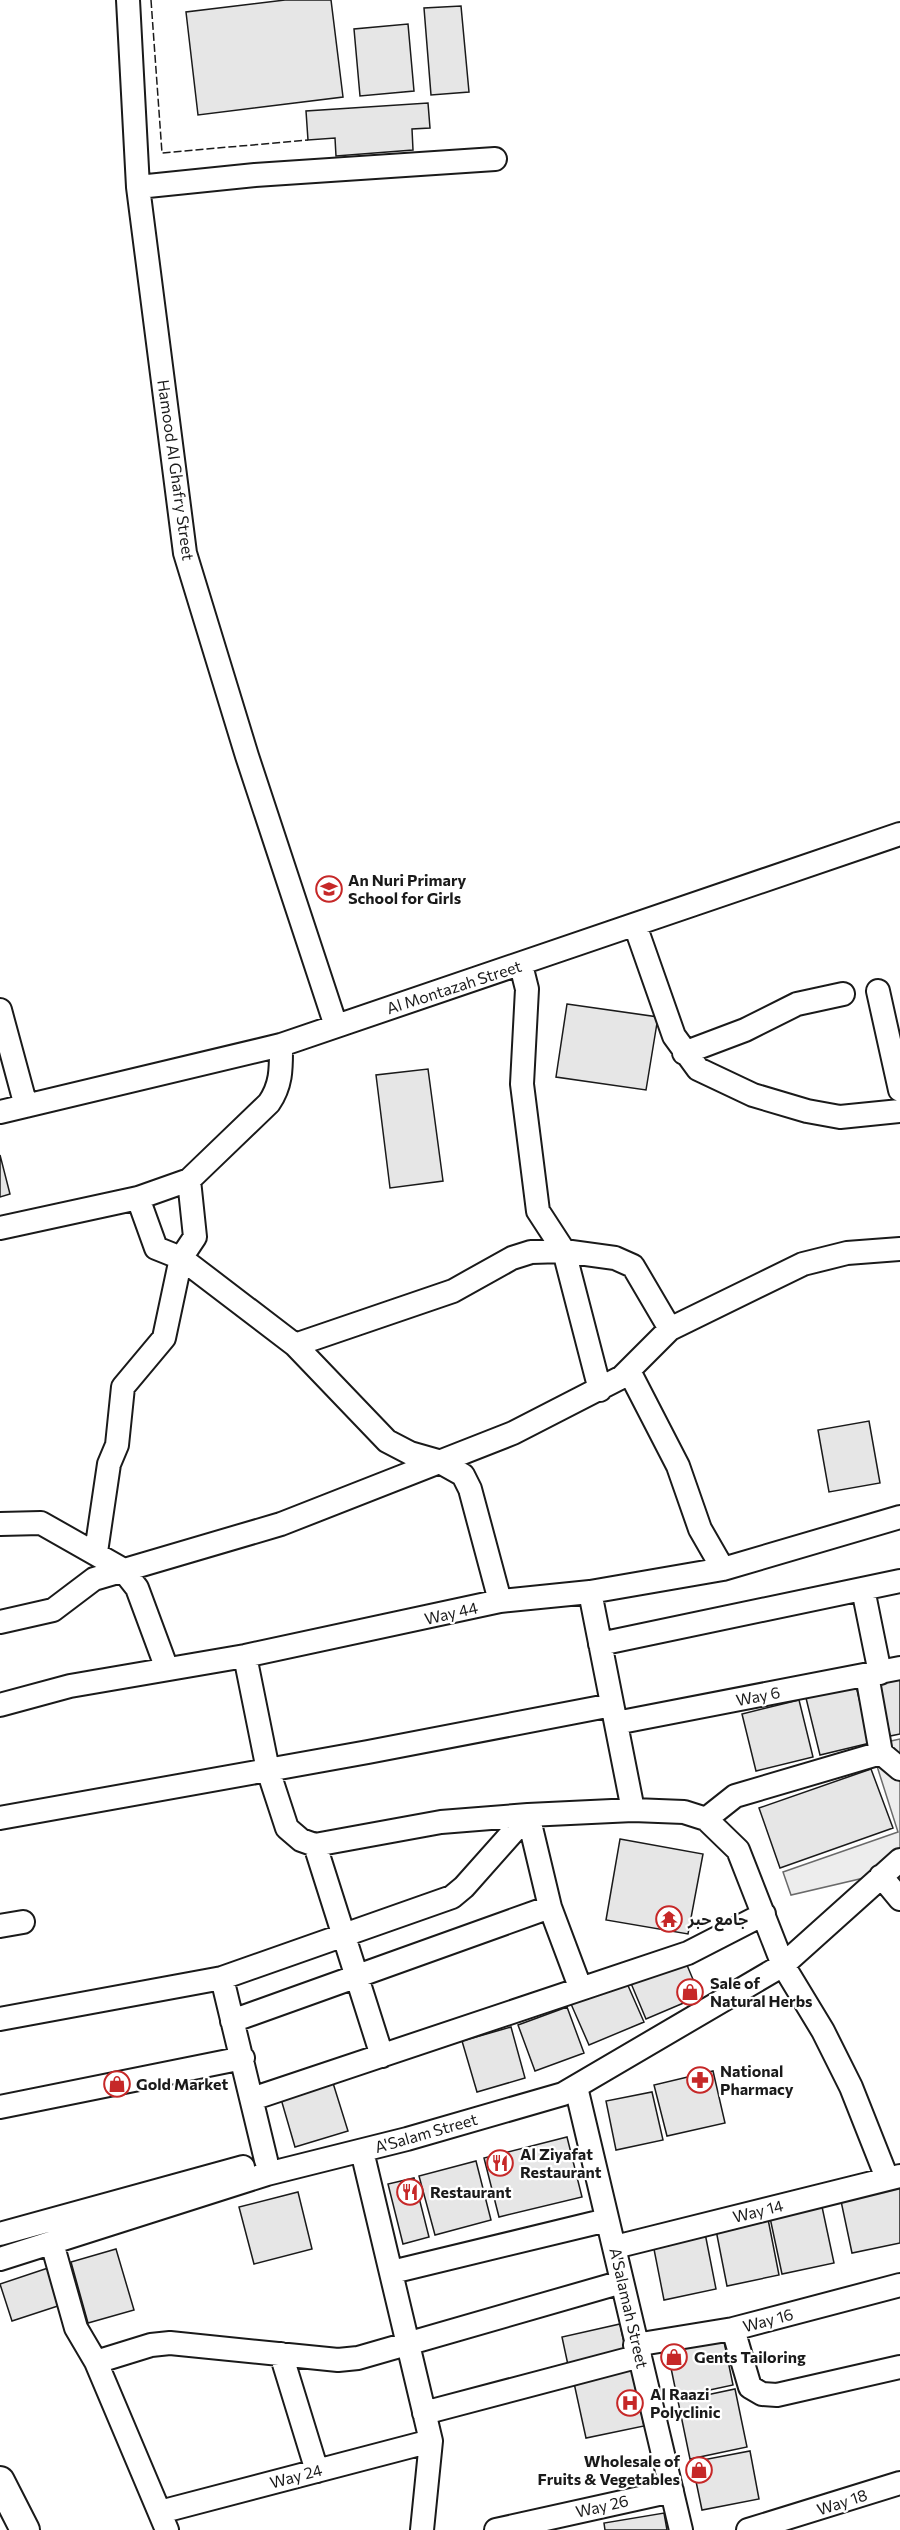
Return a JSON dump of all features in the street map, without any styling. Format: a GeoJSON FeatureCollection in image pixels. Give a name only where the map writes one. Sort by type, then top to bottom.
{"type":"FeatureCollection","features":[{"type":"Feature","properties":{"kind":"main road"},"geometry":{"type":"LineString","coordinates":[[0,2481],[25,2530]]}},
{"type":"Feature","properties":{"kind":"street","name":"Hamood Al Ghafry Street"},"geometry":{"type":"LineString","coordinates":[[128,0],[138,187],[185,553],[247,756],[336,1026]]}},
{"type":"Feature","properties":{"kind":"street"},"geometry":{"type":"LineString","coordinates":[[138,187],[255,175],[495,159]]}},
{"type":"Feature","properties":{"kind":"street","name":"Al Montazah Street"},"geometry":{"type":"LineString","coordinates":[[0,1112],[281,1045],[900,834]]}},
{"type":"Feature","properties":{"kind":"street"},"geometry":{"type":"LineString","coordinates":[[635,925],[674,1036],[684,1053],[698,1069],[753,1095],[807,1111],[840,1117],[900,1111]]}},
{"type":"Feature","properties":{"kind":"street"},"geometry":{"type":"LineString","coordinates":[[521,965],[527,989],[522,1084],[538,1211],[564,1251],[600,1390]]}},
{"type":"Feature","properties":{"kind":"street"},"geometry":{"type":"LineString","coordinates":[[878,990],[900,1090]]}},
{"type":"Feature","properties":{"kind":"street"},"geometry":{"type":"LineString","coordinates":[[684,1053],[745,1030],[796,1004],[843,994]]}},
{"type":"Feature","properties":{"kind":"street"},"geometry":{"type":"LineString","coordinates":[[0,1010],[26,1106]]}},
{"type":"Feature","properties":{"kind":"street"},"geometry":{"type":"LineString","coordinates":[[0,1228],[138,1198],[189,1180],[268,1103],[277,1090],[281,1075],[281,1045]]}},
{"type":"Feature","properties":{"kind":"street"},"geometry":{"type":"LineString","coordinates":[[96,1552],[109,1464],[117,1445],[123,1387],[164,1338],[181,1258],[195,1237],[189,1180]]}},
{"type":"Feature","properties":{"kind":"street"},"geometry":{"type":"LineString","coordinates":[[138,1198],[156,1248],[181,1258],[295,1345],[387,1440],[410,1454],[438,1461],[463,1475],[470,1489],[500,1601]]}},
{"type":"Feature","properties":{"kind":"street"},"geometry":{"type":"LineString","coordinates":[[0,1622],[53,1610],[94,1579],[281,1524],[513,1433],[600,1390],[629,1371],[670,1329],[821,1257],[900,1249]]}},
{"type":"Feature","properties":{"kind":"street"},"geometry":{"type":"LineString","coordinates":[[295,1345],[453,1291],[531,1252],[564,1251],[615,1258],[633,1266],[670,1329]]}},
{"type":"Feature","properties":{"kind":"street"},"geometry":{"type":"LineString","coordinates":[[629,1371],[678,1466],[700,1529],[723,1569]]}},
{"type":"Feature","properties":{"kind":"street","name":"Way 44"},"geometry":{"type":"LineString","coordinates":[[0,1705],[70,1686],[245,1656],[500,1601],[590,1592],[723,1569],[900,1517]]}},
{"type":"Feature","properties":{"kind":"street"},"geometry":{"type":"LineString","coordinates":[[0,1524],[41,1523],[123,1569],[137,1588],[167,1669]]}},
{"type":"Feature","properties":{"kind":"street"},"geometry":{"type":"LineString","coordinates":[[600,1644],[900,1581]]}},
{"type":"Feature","properties":{"kind":"street"},"geometry":{"type":"LineString","coordinates":[[863,1589],[882,1672],[881,1753]]}},
{"type":"Feature","properties":{"kind":"street"},"geometry":{"type":"LineString","coordinates":[[590,1592],[633,1810]]}},
{"type":"Feature","properties":{"kind":"street"},"geometry":{"type":"LineString","coordinates":[[245,1656],[268,1770],[287,1828],[301,1840],[315,1845],[441,1822],[528,1815],[633,1810],[684,1812],[706,1819],[738,1850],[780,1959],[823,2031],[893,2177]]}},
{"type":"Feature","properties":{"kind":"street","name":"Way 6"},"geometry":{"type":"LineString","coordinates":[[0,1818],[268,1770],[882,1672]]}},
{"type":"Feature","properties":{"kind":"street"},"geometry":{"type":"LineString","coordinates":[[881,1753],[900,1769]]}},
{"type":"Feature","properties":{"kind":"street"},"geometry":{"type":"LineString","coordinates":[[706,1819],[735,1796],[881,1753]]}},
{"type":"Feature","properties":{"kind":"street"},"geometry":{"type":"LineString","coordinates":[[528,1815],[550,1906],[580,1987]]}},
{"type":"Feature","properties":{"kind":"street"},"geometry":{"type":"LineString","coordinates":[[0,2019],[222,1978],[452,1897],[528,1815]]}},
{"type":"Feature","properties":{"kind":"street"},"geometry":{"type":"LineString","coordinates":[[315,1845],[382,2056]]}},
{"type":"Feature","properties":{"kind":"street","name":"A'Salam Street"},"geometry":{"type":"LineString","coordinates":[[0,2259],[267,2174],[362,2151],[563,2094],[818,1934],[900,1860]]}},
{"type":"Feature","properties":{"kind":"street"},"geometry":{"type":"LineString","coordinates":[[881,1876],[900,1899]]}},
{"type":"Feature","properties":{"kind":"street"},"geometry":{"type":"LineString","coordinates":[[232,2021],[550,1906]]}},
{"type":"Feature","properties":{"kind":"street"},"geometry":{"type":"LineString","coordinates":[[252,2099],[580,1987],[688,1953],[764,1914]]}},
{"type":"Feature","properties":{"kind":"street"},"geometry":{"type":"LineString","coordinates":[[0,1926],[23,1922]]}},
{"type":"Feature","properties":{"kind":"street","name":"A'Salam Street"},"geometry":{"type":"LineString","coordinates":[[0,2234],[266,2160],[404,2127],[555,2081],[780,1959]]}},
{"type":"Feature","properties":{"kind":"street"},"geometry":{"type":"LineString","coordinates":[[222,1978],[266,2160]]}},
{"type":"Feature","properties":{"kind":"street"},"geometry":{"type":"LineString","coordinates":[[0,2107],[243,2058]]}},
{"type":"Feature","properties":{"kind":"street","name":"A'Salamah Street"},"geometry":{"type":"LineString","coordinates":[[576,2087],[681,2530]]}},
{"type":"Feature","properties":{"kind":"street"},"geometry":{"type":"LineString","coordinates":[[362,2151],[431,2441],[422,2530]]}},
{"type":"Feature","properties":{"kind":"street","name":"Way 14"},"geometry":{"type":"LineString","coordinates":[[615,2247],[893,2177]]}},
{"type":"Feature","properties":{"kind":"street"},"geometry":{"type":"LineString","coordinates":[[392,2272],[607,2220]]}},
{"type":"Feature","properties":{"kind":"street"},"geometry":{"type":"LineString","coordinates":[[52,2243],[76,2328],[96,2362],[164,2521]]}},
{"type":"Feature","properties":{"kind":"street"},"geometry":{"type":"LineString","coordinates":[[96,2362],[151,2345],[170,2343],[348,2359],[408,2345],[622,2282]]}},
{"type":"Feature","properties":{"kind":"street","name":"Way 16"},"geometry":{"type":"LineString","coordinates":[[637,2350],[733,2329],[900,2285]]}},
{"type":"Feature","properties":{"kind":"street"},"geometry":{"type":"LineString","coordinates":[[733,2329],[750,2387],[762,2394],[777,2395],[900,2367]]}},
{"type":"Feature","properties":{"kind":"street"},"geometry":{"type":"LineString","coordinates":[[424,2413],[637,2350]]}},
{"type":"Feature","properties":{"kind":"street"},"geometry":{"type":"LineString","coordinates":[[281,2354],[316,2471]]}},
{"type":"Feature","properties":{"kind":"street","name":"Way 24"},"geometry":{"type":"LineString","coordinates":[[164,2521],[316,2471],[431,2441]]}},
{"type":"Feature","properties":{"kind":"street","name":"Way 18"},"geometry":{"type":"LineString","coordinates":[[748,2530],[900,2482]]}},
{"type":"Feature","properties":{"kind":"street","name":"Way 26"},"geometry":{"type":"LineString","coordinates":[[496,2530],[672,2491]]}},
{"type":"Feature","properties":{"kind":"shaded area"},"geometry":{"type":"Polygon","coordinates":[[[900,1739],[900,1848],[868,1877],[791,1895],[783,1872],[898,1832],[876,1763],[882,1743],[900,1739]]]}},
{"type":"Feature","properties":{"kind":"building"},"geometry":{"type":"Polygon","coordinates":[[[285,0],[331,0],[343,97],[198,115],[186,12],[285,0]]]}},
{"type":"Feature","properties":{"kind":"building"},"geometry":{"type":"Polygon","coordinates":[[[461,6],[469,92],[431,95],[424,8],[461,6]]]}},
{"type":"Feature","properties":{"kind":"building"},"geometry":{"type":"Polygon","coordinates":[[[408,24],[414,91],[360,96],[354,29],[408,24]]]}},
{"type":"Feature","properties":{"kind":"building"},"geometry":{"type":"Polygon","coordinates":[[[428,103],[430,128],[412,129],[413,150],[336,156],[335,138],[308,140],[306,111],[428,103]]]}},
{"type":"Feature","properties":{"kind":"building"},"geometry":{"type":"Polygon","coordinates":[[[567,1004],[658,1017],[646,1090],[556,1077],[567,1004]]]}},
{"type":"Feature","properties":{"kind":"building"},"geometry":{"type":"Polygon","coordinates":[[[428,1069],[443,1181],[390,1188],[376,1075],[428,1069]]]}},
{"type":"Feature","properties":{"kind":"building"},"geometry":{"type":"Polygon","coordinates":[[[0,1155],[10,1194],[0,1197],[0,1155]]]}},
{"type":"Feature","properties":{"kind":"building"},"geometry":{"type":"Polygon","coordinates":[[[869,1421],[880,1483],[829,1492],[818,1430],[869,1421]]]}},
{"type":"Feature","properties":{"kind":"building"},"geometry":{"type":"Polygon","coordinates":[[[900,1674],[900,1734],[890,1736],[878,1679],[900,1674]]]}},
{"type":"Feature","properties":{"kind":"building"},"geometry":{"type":"Polygon","coordinates":[[[856,1686],[870,1743],[820,1755],[806,1698],[856,1686]]]}},
{"type":"Feature","properties":{"kind":"building"},"geometry":{"type":"Polygon","coordinates":[[[799,1700],[813,1757],[756,1771],[742,1714],[799,1700]]]}},
{"type":"Feature","properties":{"kind":"building"},"geometry":{"type":"Polygon","coordinates":[[[871,1769],[893,1828],[780,1868],[759,1808],[871,1769]]]}},
{"type":"Feature","properties":{"kind":"building"},"geometry":{"type":"Polygon","coordinates":[[[620,1839],[703,1854],[688,1934],[606,1920],[620,1839]]]}},
{"type":"Feature","properties":{"kind":"building"},"geometry":{"type":"Polygon","coordinates":[[[684,1958],[700,1996],[646,2019],[630,1981],[684,1958]]]}},
{"type":"Feature","properties":{"kind":"building"},"geometry":{"type":"Polygon","coordinates":[[[626,1981],[644,2022],[589,2045],[571,2004],[626,1981]]]}},
{"type":"Feature","properties":{"kind":"building"},"geometry":{"type":"Polygon","coordinates":[[[567,2007],[584,2053],[535,2071],[518,2025],[567,2007]]]}},
{"type":"Feature","properties":{"kind":"building"},"geometry":{"type":"Polygon","coordinates":[[[511,2027],[525,2078],[477,2092],[462,2041],[511,2027]]]}},
{"type":"Feature","properties":{"kind":"building"},"geometry":{"type":"Polygon","coordinates":[[[713,2071],[725,2123],[667,2136],[654,2085],[713,2071]]]}},
{"type":"Feature","properties":{"kind":"building"},"geometry":{"type":"Polygon","coordinates":[[[333,2083],[348,2131],[295,2147],[281,2099],[333,2083]]]}},
{"type":"Feature","properties":{"kind":"building"},"geometry":{"type":"Polygon","coordinates":[[[652,2092],[663,2140],[616,2150],[606,2101],[652,2092]]]}},
{"type":"Feature","properties":{"kind":"building"},"geometry":{"type":"Polygon","coordinates":[[[567,2137],[582,2197],[499,2217],[484,2158],[567,2137]]]}},
{"type":"Feature","properties":{"kind":"building"},"geometry":{"type":"Polygon","coordinates":[[[476,2161],[491,2220],[435,2235],[419,2176],[476,2161]]]}},
{"type":"Feature","properties":{"kind":"building"},"geometry":{"type":"Polygon","coordinates":[[[414,2178],[429,2237],[403,2244],[388,2184],[414,2178]]]}},
{"type":"Feature","properties":{"kind":"building"},"geometry":{"type":"Polygon","coordinates":[[[900,2188],[900,2243],[852,2253],[841,2201],[900,2188]]]}},
{"type":"Feature","properties":{"kind":"building"},"geometry":{"type":"Polygon","coordinates":[[[298,2192],[312,2249],[254,2264],[239,2207],[298,2192]]]}},
{"type":"Feature","properties":{"kind":"building"},"geometry":{"type":"Polygon","coordinates":[[[821,2202],[834,2263],[782,2274],[769,2213],[821,2202]]]}},
{"type":"Feature","properties":{"kind":"building"},"geometry":{"type":"Polygon","coordinates":[[[767,2214],[779,2275],[727,2286],[715,2225],[767,2214]]]}},
{"type":"Feature","properties":{"kind":"building"},"geometry":{"type":"Polygon","coordinates":[[[704,2228],[716,2289],[664,2300],[652,2239],[704,2228]]]}},
{"type":"Feature","properties":{"kind":"building"},"geometry":{"type":"Polygon","coordinates":[[[116,2249],[134,2310],[88,2323],[71,2262],[116,2249]]]}},
{"type":"Feature","properties":{"kind":"building"},"geometry":{"type":"Polygon","coordinates":[[[54,2266],[67,2303],[12,2321],[0,2284],[54,2266]]]}},
{"type":"Feature","properties":{"kind":"building"},"geometry":{"type":"Polygon","coordinates":[[[620,2324],[626,2352],[568,2365],[562,2337],[620,2324]]]}},
{"type":"Feature","properties":{"kind":"building"},"geometry":{"type":"Polygon","coordinates":[[[721,2327],[733,2385],[677,2397],[665,2339],[721,2327]]]}},
{"type":"Feature","properties":{"kind":"building"},"geometry":{"type":"Polygon","coordinates":[[[632,2370],[644,2426],[586,2438],[574,2383],[632,2370]]]}},
{"type":"Feature","properties":{"kind":"building"},"geometry":{"type":"Polygon","coordinates":[[[735,2389],[747,2447],[690,2459],[678,2401],[735,2389]]]}},
{"type":"Feature","properties":{"kind":"building"},"geometry":{"type":"Polygon","coordinates":[[[750,2451],[759,2499],[702,2510],[692,2462],[750,2451]]]}},
{"type":"Feature","properties":{"kind":"building"},"geometry":{"type":"Polygon","coordinates":[[[664,2513],[667,2530],[605,2530],[604,2523],[664,2513]]]}},
{"type":"Feature","properties":{"kind":"fence"},"geometry":{"type":"LineString","coordinates":[[151,0],[162,153],[308,140]]}},
{"type":"Feature","properties":{"kind":"place","name":"An Nuri Primary School for Girls"},"geometry":{"type":"Point","coordinates":[329,889]}},
{"type":"Feature","properties":{"kind":"place","name":"جامع حبر"},"geometry":{"type":"Point","coordinates":[669,1919]}},
{"type":"Feature","properties":{"kind":"place","name":"Sale of Natural Herbs"},"geometry":{"type":"Point","coordinates":[690,1992]}},
{"type":"Feature","properties":{"kind":"place","name":"National Pharmacy"},"geometry":{"type":"Point","coordinates":[700,2080]}},
{"type":"Feature","properties":{"kind":"place","name":"Gold Market"},"geometry":{"type":"Point","coordinates":[117,2084]}},
{"type":"Feature","properties":{"kind":"place","name":"Al Ziyafat Restaurant"},"geometry":{"type":"Point","coordinates":[500,2163]}},
{"type":"Feature","properties":{"kind":"place","name":"Restaurant"},"geometry":{"type":"Point","coordinates":[410,2192]}},
{"type":"Feature","properties":{"kind":"place","name":"Gents Tailoring"},"geometry":{"type":"Point","coordinates":[674,2357]}},
{"type":"Feature","properties":{"kind":"place","name":"Al Raazi Polyclinic"},"geometry":{"type":"Point","coordinates":[630,2403]}},
{"type":"Feature","properties":{"kind":"place","name":"Wholesale of Fruits & Vegetables"},"geometry":{"type":"Point","coordinates":[699,2470]}}]}
